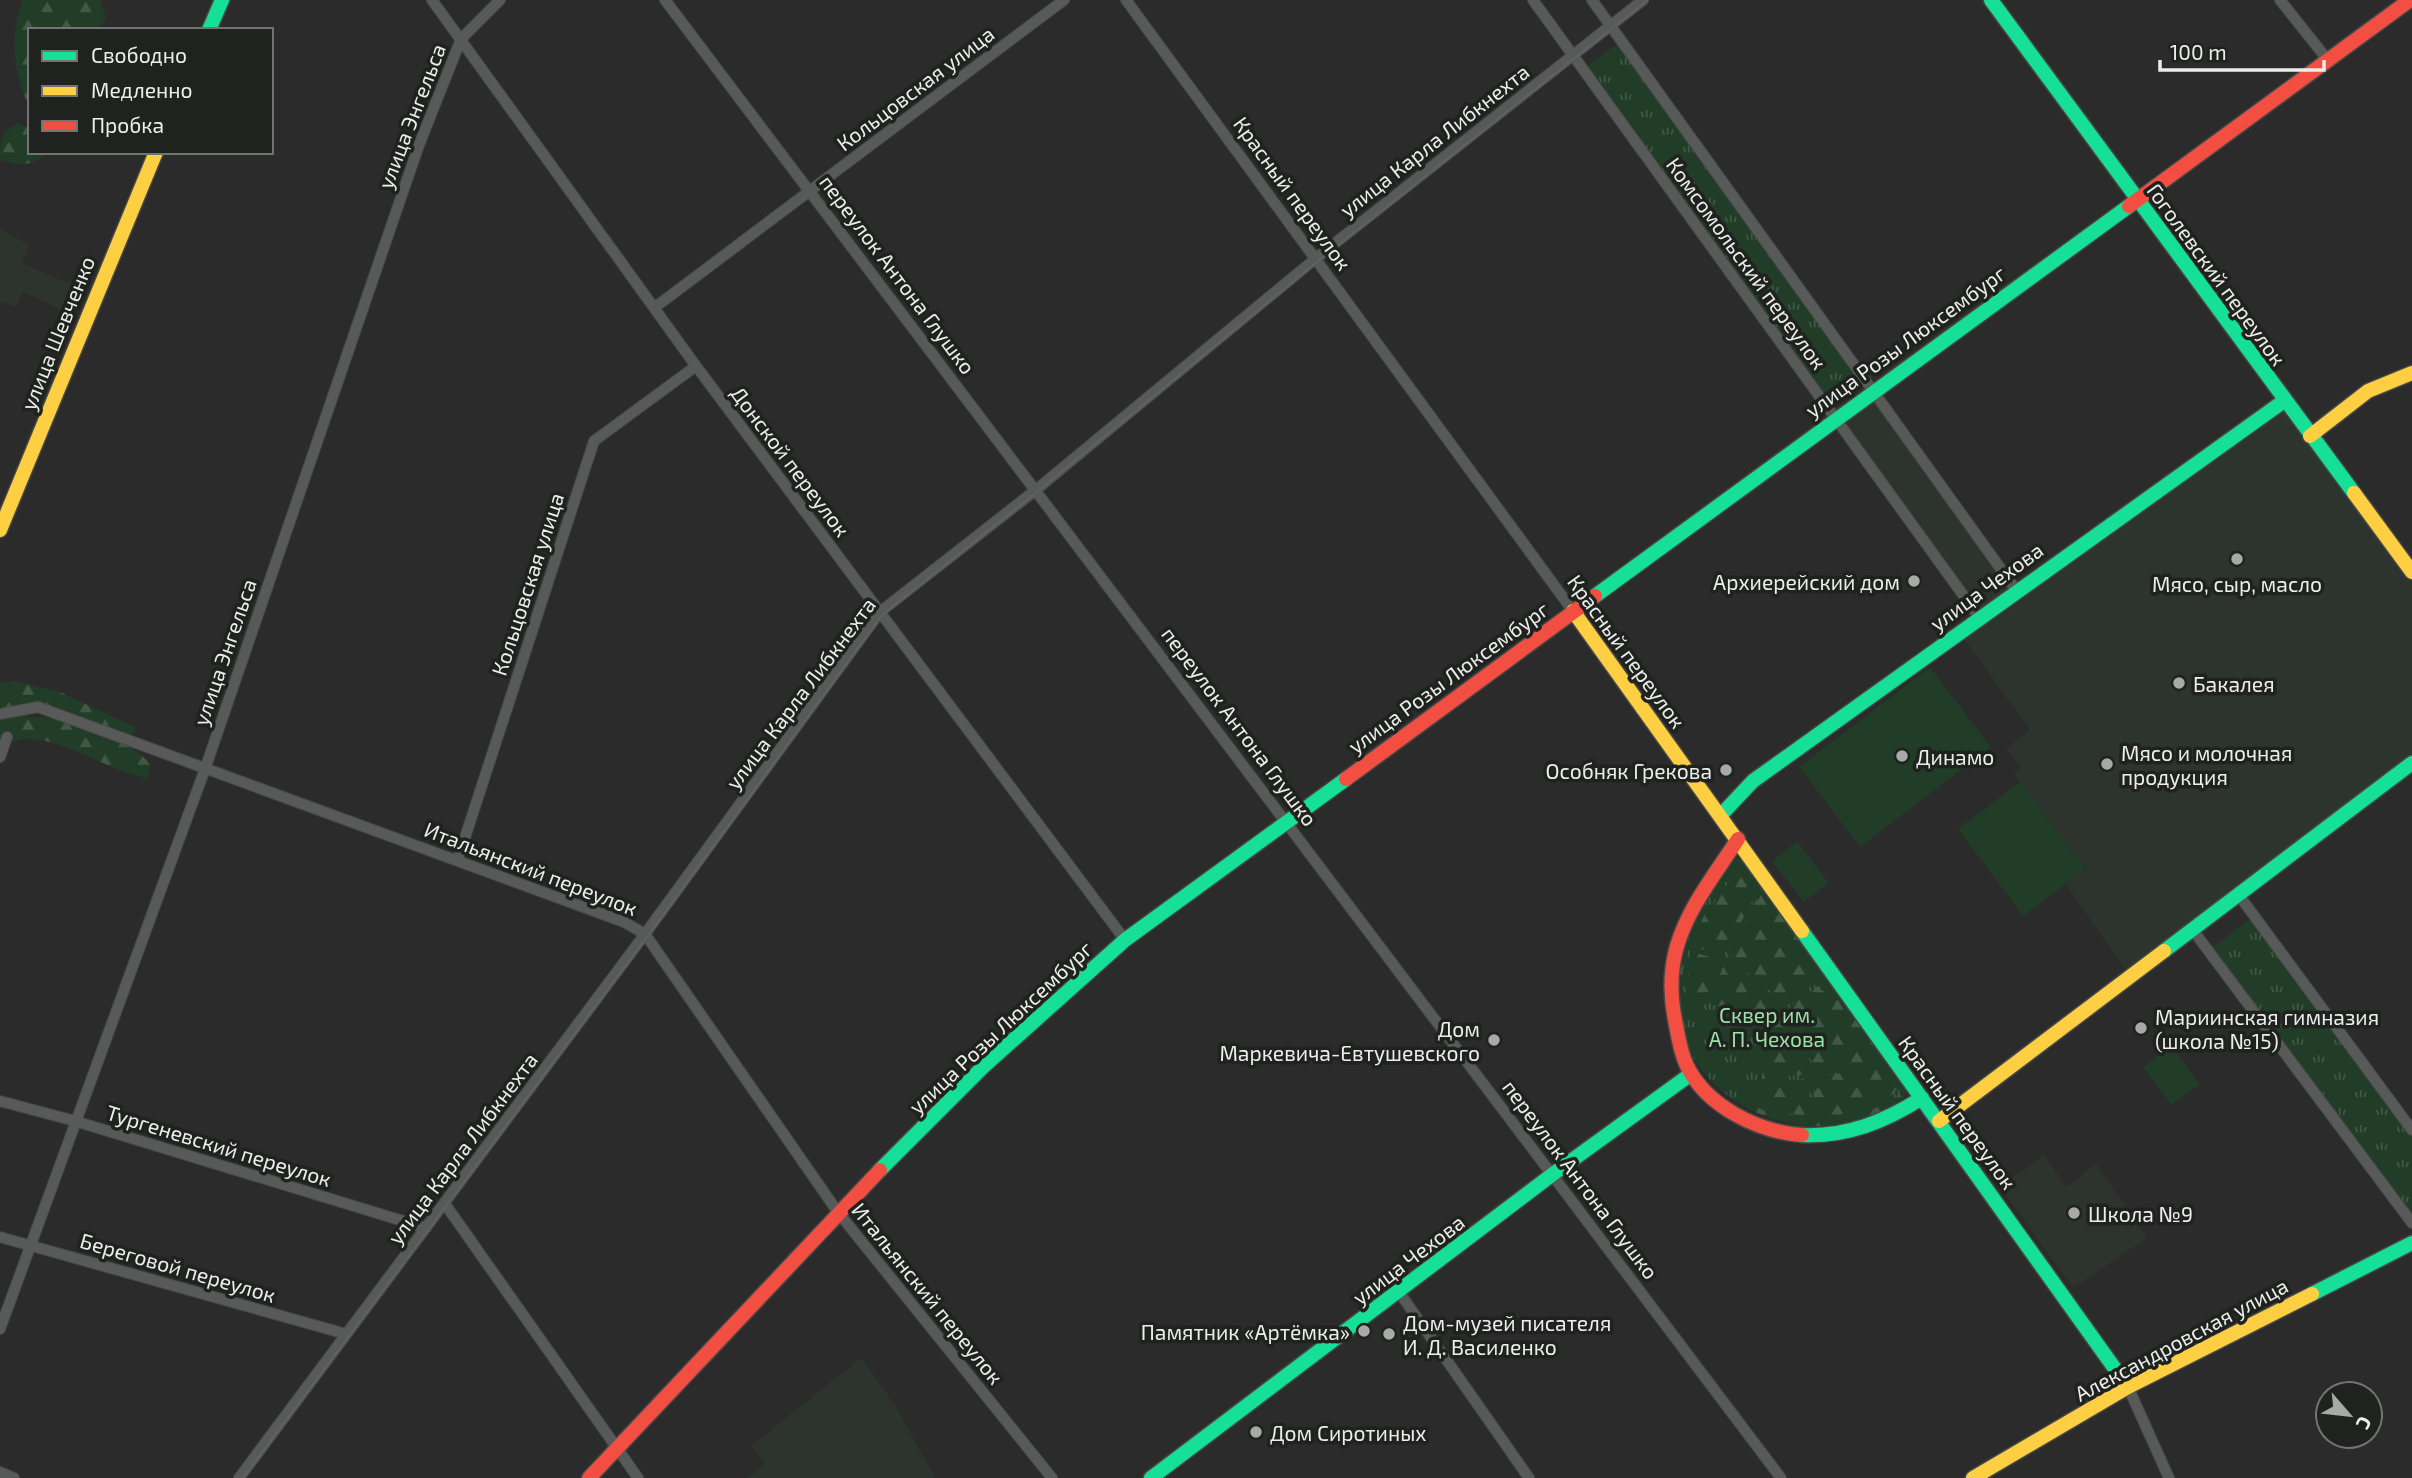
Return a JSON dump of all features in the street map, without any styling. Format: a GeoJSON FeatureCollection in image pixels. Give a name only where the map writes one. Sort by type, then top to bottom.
{"type":"FeatureCollection","features":[{"type":"Feature","properties":{"kind":"main road"},"geometry":{"type":"LineString","coordinates":[[210,28],[222,0]]}},
{"type":"Feature","properties":{"kind":"main road","name":"Гоголевский переулок"},"geometry":{"type":"LineString","coordinates":[[1991,0],[2412,572]]}},
{"type":"Feature","properties":{"kind":"main road","name":"улица Розы Люксембург"},"geometry":{"type":"LineString","coordinates":[[589,1478],[837,1211],[1071,985],[1125,940],[1872,390],[2410,0]]}},
{"type":"Feature","properties":{"kind":"main road","name":"улица Шевченко"},"geometry":{"type":"LineString","coordinates":[[0,530],[155,154]]}},
{"type":"Feature","properties":{"kind":"main road"},"geometry":{"type":"LineString","coordinates":[[2310,436],[2368,391],[2412,373]]}},
{"type":"Feature","properties":{"kind":"main road","name":"улица Чехова"},"geometry":{"type":"LineString","coordinates":[[1721,815],[1753,780],[2284,401]]}},
{"type":"Feature","properties":{"kind":"main road","name":"Красный переулок"},"geometry":{"type":"LineString","coordinates":[[1573,611],[2129,1387]]}},
{"type":"Feature","properties":{"kind":"main road"},"geometry":{"type":"LineString","coordinates":[[1939,1121],[2412,763]]}},
{"type":"Feature","properties":{"kind":"main road"},"geometry":{"type":"LineString","coordinates":[[1738,839],[1701,893],[1678,940],[1672,962],[1672,1009],[1680,1049],[1691,1074],[1722,1105],[1743,1118],[1789,1134],[1814,1136],[1862,1129],[1885,1120],[1922,1098]]}},
{"type":"Feature","properties":{"kind":"main road","name":"улица Чехова"},"geometry":{"type":"LineString","coordinates":[[1150,1478],[1553,1174],[1691,1074]]}},
{"type":"Feature","properties":{"kind":"main road","name":"Александровская улица"},"geometry":{"type":"LineString","coordinates":[[1973,1478],[1994,1473],[2129,1387],[2412,1243]]}},
{"type":"Feature","properties":{"kind":"street","name":"Донской переулок"},"geometry":{"type":"LineString","coordinates":[[432,0],[696,366],[1125,940]]}},
{"type":"Feature","properties":{"kind":"street","name":"улица Энгельса"},"geometry":{"type":"LineString","coordinates":[[0,1329],[205,769],[419,145],[461,39],[500,0]]}},
{"type":"Feature","properties":{"kind":"street","name":"переулок Антона Глушко"},"geometry":{"type":"LineString","coordinates":[[665,0],[1288,821],[1781,1478]]}},
{"type":"Feature","properties":{"kind":"street","name":"Кольцовская улица"},"geometry":{"type":"LineString","coordinates":[[654,308],[1064,0]]}},
{"type":"Feature","properties":{"kind":"street","name":"Красный переулок"},"geometry":{"type":"LineString","coordinates":[[1126,0],[1573,611]]}},
{"type":"Feature","properties":{"kind":"street","name":"Комсомольский переулок"},"geometry":{"type":"LineString","coordinates":[[1534,0],[1979,617]]}},
{"type":"Feature","properties":{"kind":"street","name":"Комсомольский переулок"},"geometry":{"type":"LineString","coordinates":[[1592,0],[2016,590]]}},
{"type":"Feature","properties":{"kind":"street","name":"улица Карла Либкнехта"},"geometry":{"type":"LineString","coordinates":[[239,1478],[645,934],[880,612],[1037,489],[1315,260],[1643,0]]}},
{"type":"Feature","properties":{"kind":"street"},"geometry":{"type":"LineString","coordinates":[[2280,0],[2327,60]]}},
{"type":"Feature","properties":{"kind":"street","name":"Кольцовская улица"},"geometry":{"type":"LineString","coordinates":[[458,859],[594,441],[696,366]]}},
{"type":"Feature","properties":{"kind":"street","name":"Итальянский переулок"},"geometry":{"type":"LineString","coordinates":[[0,714],[38,707],[458,859],[624,922],[645,934],[837,1211],[1052,1478]]}},
{"type":"Feature","properties":{"kind":"street"},"geometry":{"type":"LineString","coordinates":[[0,757],[6,737]]}},
{"type":"Feature","properties":{"kind":"street"},"geometry":{"type":"LineString","coordinates":[[2238,894],[2412,1130]]}},
{"type":"Feature","properties":{"kind":"street"},"geometry":{"type":"LineString","coordinates":[[2192,929],[2412,1223]]}},
{"type":"Feature","properties":{"kind":"street","name":"Тургеневский переулок"},"geometry":{"type":"LineString","coordinates":[[0,1101],[75,1121],[426,1228]]}},
{"type":"Feature","properties":{"kind":"street"},"geometry":{"type":"LineString","coordinates":[[445,1204],[638,1478]]}},
{"type":"Feature","properties":{"kind":"street","name":"Береговой переулок"},"geometry":{"type":"LineString","coordinates":[[0,1237],[346,1334]]}},
{"type":"Feature","properties":{"kind":"street"},"geometry":{"type":"LineString","coordinates":[[1399,1292],[1530,1478]]}},
{"type":"Feature","properties":{"kind":"street","name":"Красный переулок"},"geometry":{"type":"LineString","coordinates":[[2129,1387],[2169,1478]]}},
{"type":"Feature","properties":{"kind":"street"},"geometry":{"type":"LineString","coordinates":[[0,1472],[14,1478]]}},
{"type":"Feature","properties":{"kind":"shaded area"},"geometry":{"type":"Polygon","coordinates":[[[0,229],[29,245],[22,263],[75,286],[65,312],[23,292],[16,307],[0,301],[0,229]]]}},
{"type":"Feature","properties":{"kind":"shaded area"},"geometry":{"type":"Polygon","coordinates":[[[1873,390],[2016,590],[2284,401],[2412,572],[2412,763],[2130,976],[2066,885],[2086,868],[2014,775],[2021,768],[2006,749],[2030,730],[1959,632],[1979,617],[1836,418],[1873,390]]]}},
{"type":"Feature","properties":{"kind":"shaded area","name":"Школа №9"},"geometry":{"type":"Polygon","coordinates":[[[2044,1155],[2066,1187],[2096,1164],[2147,1238],[2073,1288],[2000,1187],[2044,1155]]]}},
{"type":"Feature","properties":{"kind":"shaded area"},"geometry":{"type":"Polygon","coordinates":[[[861,1358],[897,1408],[935,1478],[746,1478],[765,1464],[751,1446],[861,1358]]]}},
{"type":"Feature","properties":{"kind":"green space"},"geometry":{"type":"Polygon","coordinates":[[[23,0],[100,0],[106,17],[99,28],[28,28],[28,104],[20,82],[15,54],[23,0]]]}},
{"type":"Feature","properties":{"kind":"green space"},"geometry":{"type":"Polygon","coordinates":[[[1617,44],[1862,383],[1831,405],[1587,66],[1617,44]]]}},
{"type":"Feature","properties":{"kind":"green space"},"geometry":{"type":"Polygon","coordinates":[[[18,123],[26,127],[28,124],[28,154],[45,154],[25,164],[0,160],[4,134],[18,123]]]}},
{"type":"Feature","properties":{"kind":"green space"},"geometry":{"type":"Polygon","coordinates":[[[1930,667],[1991,747],[1860,847],[1799,767],[1930,667]]]}},
{"type":"Feature","properties":{"kind":"green space"},"geometry":{"type":"Polygon","coordinates":[[[15,681],[62,693],[137,728],[131,735],[44,711],[26,712],[24,716],[63,722],[121,742],[144,757],[151,766],[147,778],[65,747],[33,739],[19,740],[0,750],[0,683],[15,681]]]}},
{"type":"Feature","properties":{"kind":"green space"},"geometry":{"type":"Polygon","coordinates":[[[2020,782],[2086,869],[2023,916],[1958,829],[2020,782]]]}},
{"type":"Feature","properties":{"kind":"green space"},"geometry":{"type":"Polygon","coordinates":[[[1797,841],[1829,883],[1804,902],[1772,861],[1797,841]]]}},
{"type":"Feature","properties":{"kind":"green space","name":"Сквер им. А. П. Чехова"},"geometry":{"type":"Polygon","coordinates":[[[1736,858],[1745,861],[1908,1091],[1895,1105],[1870,1116],[1834,1125],[1803,1125],[1772,1119],[1744,1106],[1719,1088],[1698,1066],[1684,1038],[1676,1007],[1680,949],[1702,905],[1730,861],[1736,858]]]}},
{"type":"Feature","properties":{"kind":"green space"},"geometry":{"type":"Polygon","coordinates":[[[1736,860],[1737,863],[1712,893],[1694,928],[1684,966],[1681,1005],[1677,1007],[1678,973],[1687,936],[1718,880],[1736,860]]]}},
{"type":"Feature","properties":{"kind":"green space"},"geometry":{"type":"Polygon","coordinates":[[[1739,868],[1748,872],[1760,887],[1725,952],[1718,954],[1691,946],[1704,916],[1739,868]]]}},
{"type":"Feature","properties":{"kind":"green space"},"geometry":{"type":"Polygon","coordinates":[[[1763,891],[1816,965],[1807,971],[1811,977],[1780,1001],[1729,954],[1763,891]]]}},
{"type":"Feature","properties":{"kind":"green space"},"geometry":{"type":"Polygon","coordinates":[[[2254,916],[2412,1130],[2412,1223],[2208,951],[2254,916]]]}},
{"type":"Feature","properties":{"kind":"green space"},"geometry":{"type":"Polygon","coordinates":[[[1690,951],[1716,959],[1719,964],[1704,1002],[1686,1004],[1690,951]]]}},
{"type":"Feature","properties":{"kind":"green space"},"geometry":{"type":"Polygon","coordinates":[[[1729,965],[1776,1004],[1749,1025],[1731,1010],[1709,1003],[1723,967],[1729,965]]]}},
{"type":"Feature","properties":{"kind":"green space"},"geometry":{"type":"Polygon","coordinates":[[[1830,985],[1885,1060],[1819,1072],[1815,1068],[1787,1009],[1818,986],[1822,991],[1830,985]]]}},
{"type":"Feature","properties":{"kind":"green space"},"geometry":{"type":"Polygon","coordinates":[[[1783,1012],[1800,1043],[1808,1069],[1805,1074],[1762,1079],[1763,1054],[1756,1034],[1783,1012]]]}},
{"type":"Feature","properties":{"kind":"green space"},"geometry":{"type":"Polygon","coordinates":[[[2171,1046],[2200,1084],[2172,1105],[2143,1067],[2171,1046]]]}},
{"type":"Feature","properties":{"kind":"green space"},"geometry":{"type":"Polygon","coordinates":[[[1889,1065],[1900,1082],[1887,1098],[1849,1112],[1814,1117],[1815,1082],[1819,1077],[1889,1065]]]}},
{"type":"Feature","properties":{"kind":"green space"},"geometry":{"type":"Polygon","coordinates":[[[1805,1079],[1810,1082],[1809,1117],[1786,1113],[1753,1100],[1761,1084],[1805,1079]]]}},
{"type":"Feature","properties":{"kind":"green space"},"geometry":{"type":"Polygon","coordinates":[[[1905,1087],[1906,1094],[1889,1107],[1850,1123],[1829,1126],[1787,1123],[1747,1108],[1750,1104],[1796,1119],[1843,1118],[1883,1105],[1905,1087]]]}},
{"type":"Feature","properties":{"kind":"tram line"},"geometry":{"type":"LineString","coordinates":[[243,1478],[647,937],[882,615],[1317,262],[1648,0]]}},
{"type":"Feature","properties":{"kind":"traffic: fast"},"geometry":{"type":"LineString","coordinates":[[210,28],[222,0]]}},
{"type":"Feature","properties":{"kind":"traffic: fast"},"geometry":{"type":"LineString","coordinates":[[1991,0],[2354,493]]}},
{"type":"Feature","properties":{"kind":"traffic: fast"},"geometry":{"type":"LineString","coordinates":[[1595,596],[2129,206]]}},
{"type":"Feature","properties":{"kind":"traffic: fast"},"geometry":{"type":"LineString","coordinates":[[1721,815],[1753,781],[2284,401]]}},
{"type":"Feature","properties":{"kind":"traffic: fast"},"geometry":{"type":"LineString","coordinates":[[2164,951],[2412,763]]}},
{"type":"Feature","properties":{"kind":"traffic: fast"},"geometry":{"type":"LineString","coordinates":[[880,1170],[983,1067],[1125,940],[1346,779]]}},
{"type":"Feature","properties":{"kind":"traffic: fast"},"geometry":{"type":"LineString","coordinates":[[1802,931],[2128,1387]]}},
{"type":"Feature","properties":{"kind":"traffic: fast"},"geometry":{"type":"LineString","coordinates":[[1151,1478],[1553,1174],[1691,1074]]}},
{"type":"Feature","properties":{"kind":"traffic: fast"},"geometry":{"type":"LineString","coordinates":[[1802,1135],[1834,1133],[1865,1126],[1922,1098]]}},
{"type":"Feature","properties":{"kind":"traffic: fast"},"geometry":{"type":"LineString","coordinates":[[2312,1294],[2412,1243]]}},
{"type":"Feature","properties":{"kind":"traffic: slow"},"geometry":{"type":"LineString","coordinates":[[0,530],[155,154]]}},
{"type":"Feature","properties":{"kind":"traffic: slow"},"geometry":{"type":"LineString","coordinates":[[2310,436],[2368,391],[2412,373]]}},
{"type":"Feature","properties":{"kind":"traffic: slow"},"geometry":{"type":"LineString","coordinates":[[2354,493],[2412,572]]}},
{"type":"Feature","properties":{"kind":"traffic: slow"},"geometry":{"type":"LineString","coordinates":[[1573,611],[1802,931]]}},
{"type":"Feature","properties":{"kind":"traffic: slow"},"geometry":{"type":"LineString","coordinates":[[1939,1121],[2164,951]]}},
{"type":"Feature","properties":{"kind":"traffic: slow"},"geometry":{"type":"LineString","coordinates":[[1973,1478],[2128,1387],[2312,1294]]}},
{"type":"Feature","properties":{"kind":"traffic: jam"},"geometry":{"type":"LineString","coordinates":[[2129,206],[2410,0]]}},
{"type":"Feature","properties":{"kind":"traffic: jam"},"geometry":{"type":"LineString","coordinates":[[1346,779],[1595,596]]}},
{"type":"Feature","properties":{"kind":"traffic: jam"},"geometry":{"type":"LineString","coordinates":[[1738,839],[1712,877],[1682,931],[1673,964],[1673,1011],[1687,1066],[1707,1094],[1752,1123],[1802,1135]]}},
{"type":"Feature","properties":{"kind":"traffic: jam"},"geometry":{"type":"LineString","coordinates":[[589,1478],[880,1170]]}},
{"type":"Feature","properties":{"kind":"place","name":"Мясо, сыр, масло"},"geometry":{"type":"Point","coordinates":[2237,559]}},
{"type":"Feature","properties":{"kind":"place","name":"Архиерейский дом"},"geometry":{"type":"Point","coordinates":[1914,581]}},
{"type":"Feature","properties":{"kind":"place","name":"Бакалея"},"geometry":{"type":"Point","coordinates":[2179,683]}},
{"type":"Feature","properties":{"kind":"place","name":"Динамо"},"geometry":{"type":"Point","coordinates":[1902,756]}},
{"type":"Feature","properties":{"kind":"place","name":"Мясо и молочная продукция"},"geometry":{"type":"Point","coordinates":[2107,764]}},
{"type":"Feature","properties":{"kind":"place","name":"Особняк Грекова"},"geometry":{"type":"Point","coordinates":[1726,770]}},
{"type":"Feature","properties":{"kind":"place","name":"Мариинская гимназия (школа №15)"},"geometry":{"type":"Point","coordinates":[2141,1028]}},
{"type":"Feature","properties":{"kind":"place","name":"Дом Маркевича-Евтушевского"},"geometry":{"type":"Point","coordinates":[1494,1040]}},
{"type":"Feature","properties":{"kind":"place","name":"Школа №9"},"geometry":{"type":"Point","coordinates":[2074,1213]}},
{"type":"Feature","properties":{"kind":"place","name":"Памятник «Артёмка»"},"geometry":{"type":"Point","coordinates":[1364,1331]}},
{"type":"Feature","properties":{"kind":"place","name":"Дом-музей писателя И. Д. Василенко"},"geometry":{"type":"Point","coordinates":[1389,1334]}},
{"type":"Feature","properties":{"kind":"place","name":"Дом Сиротиных"},"geometry":{"type":"Point","coordinates":[1256,1432]}}]}
